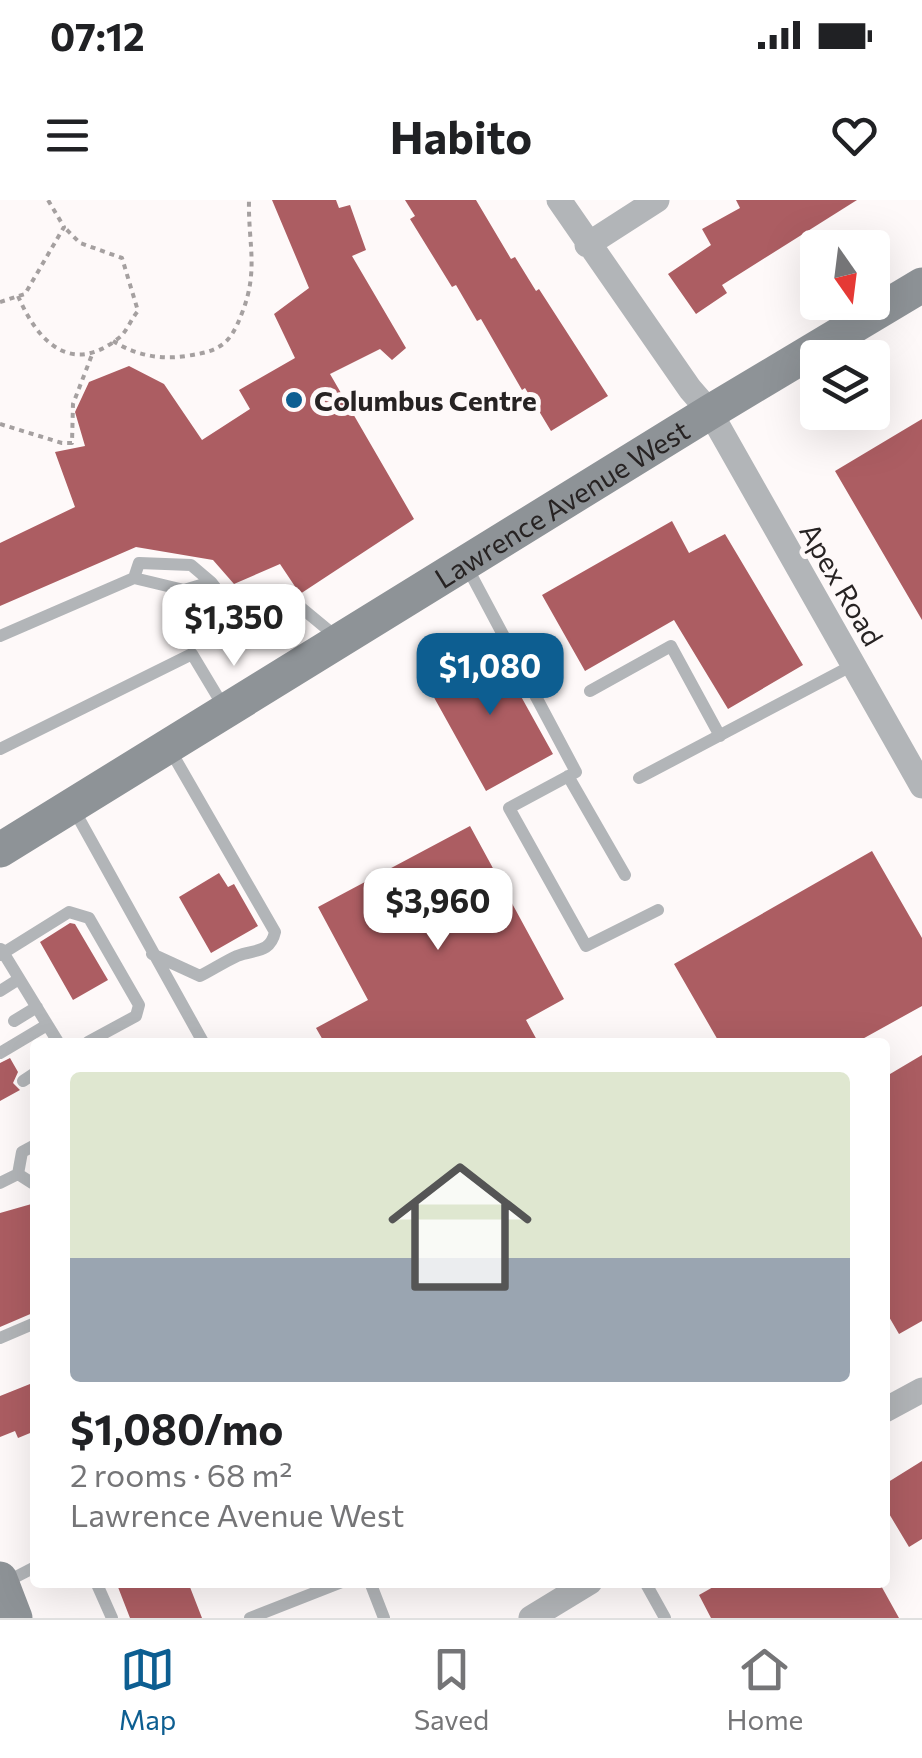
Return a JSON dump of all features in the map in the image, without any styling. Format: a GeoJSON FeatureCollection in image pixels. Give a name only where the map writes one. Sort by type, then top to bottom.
{"type":"FeatureCollection","features":[{"type":"Feature","properties":{"kind":"main road","name":"Lawrence Avenue West"},"geometry":{"type":"LineString","coordinates":[[2,845],[72,806],[922,285]]}},
{"type":"Feature","properties":{"kind":"main road"},"geometry":{"type":"LineString","coordinates":[[1,1582],[15,1618]]}},
{"type":"Feature","properties":{"kind":"street","name":"Apex Road"},"geometry":{"type":"LineString","coordinates":[[559,200],[690,390],[710,412],[922,786]]}},
{"type":"Feature","properties":{"kind":"street"},"geometry":{"type":"LineString","coordinates":[[588,245],[657,200]]}},
{"type":"Feature","properties":{"kind":"street"},"geometry":{"type":"LineString","coordinates":[[890,1407],[922,1390]]}},
{"type":"Feature","properties":{"kind":"street"},"geometry":{"type":"LineString","coordinates":[[531,1618],[580,1588]]}},
{"type":"Feature","properties":{"kind":"lane"},"geometry":{"type":"LineString","coordinates":[[134,578],[139,564],[190,565],[211,582],[236,613],[281,591],[341,641]]}},
{"type":"Feature","properties":{"kind":"lane"},"geometry":{"type":"LineString","coordinates":[[466,565],[576,772],[509,808],[586,946],[658,910]]}},
{"type":"Feature","properties":{"kind":"lane"},"geometry":{"type":"LineString","coordinates":[[0,636],[134,578],[184,590],[211,582]]}},
{"type":"Feature","properties":{"kind":"lane"},"geometry":{"type":"LineString","coordinates":[[590,691],[672,646],[720,736]]}},
{"type":"Feature","properties":{"kind":"lane"},"geometry":{"type":"LineString","coordinates":[[0,749],[192,654],[226,712]]}},
{"type":"Feature","properties":{"kind":"lane"},"geometry":{"type":"LineString","coordinates":[[638,778],[854,665]]}},
{"type":"Feature","properties":{"kind":"lane"},"geometry":{"type":"LineString","coordinates":[[152,954],[200,976],[240,955],[263,950],[272,942],[275,932],[168,747]]}},
{"type":"Feature","properties":{"kind":"lane"},"geometry":{"type":"LineString","coordinates":[[568,776],[626,875]]}},
{"type":"Feature","properties":{"kind":"lane"},"geometry":{"type":"LineString","coordinates":[[72,806],[201,1038]]}},
{"type":"Feature","properties":{"kind":"lane"},"geometry":{"type":"LineString","coordinates":[[56,1038],[1,952],[69,912],[88,918],[139,1005],[136,1016],[95,1038]]}},
{"type":"Feature","properties":{"kind":"lane"},"geometry":{"type":"LineString","coordinates":[[0,991],[19,979]]}},
{"type":"Feature","properties":{"kind":"lane"},"geometry":{"type":"LineString","coordinates":[[14,1021],[36,1007]]}},
{"type":"Feature","properties":{"kind":"lane"},"geometry":{"type":"LineString","coordinates":[[0,1053],[47,1024]]}},
{"type":"Feature","properties":{"kind":"lane"},"geometry":{"type":"LineString","coordinates":[[18,1174],[22,1152],[30,1148]]}},
{"type":"Feature","properties":{"kind":"lane"},"geometry":{"type":"LineString","coordinates":[[0,1183],[18,1174]]}},
{"type":"Feature","properties":{"kind":"lane"},"geometry":{"type":"LineString","coordinates":[[18,1174],[30,1182]]}},
{"type":"Feature","properties":{"kind":"lane"},"geometry":{"type":"LineString","coordinates":[[0,1338],[30,1325]]}},
{"type":"Feature","properties":{"kind":"lane"},"geometry":{"type":"LineString","coordinates":[[1,1582],[30,1569]]}},
{"type":"Feature","properties":{"kind":"lane"},"geometry":{"type":"LineString","coordinates":[[99,1588],[112,1618]]}},
{"type":"Feature","properties":{"kind":"lane"},"geometry":{"type":"LineString","coordinates":[[250,1618],[327,1588]]}},
{"type":"Feature","properties":{"kind":"lane"},"geometry":{"type":"LineString","coordinates":[[372,1588],[384,1618]]}},
{"type":"Feature","properties":{"kind":"lane"},"geometry":{"type":"LineString","coordinates":[[649,1588],[665,1618]]}},
{"type":"Feature","properties":{"kind":"path"},"geometry":{"type":"LineString","coordinates":[[18,296],[26,315],[56,350],[69,356],[122,336],[138,311],[122,258],[80,243],[48,200]]}},
{"type":"Feature","properties":{"kind":"path"},"geometry":{"type":"LineString","coordinates":[[112,341],[132,353],[172,358],[208,352],[223,346],[236,333],[253,280],[250,200]]}},
{"type":"Feature","properties":{"kind":"path"},"geometry":{"type":"LineString","coordinates":[[0,302],[25,294],[64,226]]}},
{"type":"Feature","properties":{"kind":"path"},"geometry":{"type":"LineString","coordinates":[[0,424],[72,443],[73,404],[93,350]]}},
{"type":"Feature","properties":{"kind":"building","name":"Columbus Centre"},"geometry":{"type":"Polygon","coordinates":[[[272,200],[336,200],[339,208],[350,205],[366,250],[352,256],[406,348],[392,360],[380,349],[330,374],[414,519],[300,594],[280,564],[234,584],[213,560],[136,547],[0,606],[0,543],[75,507],[55,452],[85,446],[75,412],[89,382],[129,366],[164,384],[202,440],[250,409],[239,390],[295,358],[274,314],[309,288],[272,200]]]}},
{"type":"Feature","properties":{"kind":"building"},"geometry":{"type":"Polygon","coordinates":[[[405,200],[476,200],[511,259],[515,257],[536,291],[539,289],[608,396],[551,431],[481,319],[477,321],[456,285],[452,287],[410,219],[415,216],[405,200]]]}},
{"type":"Feature","properties":{"kind":"building"},"geometry":{"type":"Polygon","coordinates":[[[736,200],[857,200],[809,230],[800,230],[800,236],[722,285],[727,293],[696,314],[668,274],[711,245],[702,229],[740,208],[736,200]]]}},
{"type":"Feature","properties":{"kind":"building"},"geometry":{"type":"Polygon","coordinates":[[[922,419],[922,620],[835,471],[922,419]]]}},
{"type":"Feature","properties":{"kind":"building"},"geometry":{"type":"Polygon","coordinates":[[[672,521],[689,553],[725,534],[803,665],[728,709],[674,620],[585,671],[542,595],[672,521]]]}},
{"type":"Feature","properties":{"kind":"building"},"geometry":{"type":"Polygon","coordinates":[[[493,646],[553,754],[486,791],[426,683],[493,646]]]}},
{"type":"Feature","properties":{"kind":"building"},"geometry":{"type":"Polygon","coordinates":[[[470,826],[564,999],[526,1020],[536,1038],[322,1038],[316,1028],[368,1000],[318,907],[470,826]]]}},
{"type":"Feature","properties":{"kind":"building"},"geometry":{"type":"Polygon","coordinates":[[[872,851],[922,938],[922,1006],[864,1038],[717,1038],[674,964],[872,851]]]}},
{"type":"Feature","properties":{"kind":"building"},"geometry":{"type":"Polygon","coordinates":[[[219,873],[228,887],[234,884],[258,926],[211,953],[179,897],[219,873]]]}},
{"type":"Feature","properties":{"kind":"building"},"geometry":{"type":"Polygon","coordinates":[[[70,923],[75,924],[108,980],[73,1000],[40,942],[70,923]]]}},
{"type":"Feature","properties":{"kind":"building"},"geometry":{"type":"Polygon","coordinates":[[[922,1055],[922,1321],[899,1334],[890,1319],[890,1074],[922,1055]]]}},
{"type":"Feature","properties":{"kind":"building"},"geometry":{"type":"Polygon","coordinates":[[[10,1058],[18,1072],[13,1083],[20,1090],[0,1101],[0,1063],[10,1058]]]}},
{"type":"Feature","properties":{"kind":"building"},"geometry":{"type":"Polygon","coordinates":[[[30,1204],[30,1314],[0,1327],[0,1213],[30,1204]]]}},
{"type":"Feature","properties":{"kind":"building"},"geometry":{"type":"Polygon","coordinates":[[[30,1384],[30,1433],[18,1438],[15,1431],[0,1437],[0,1396],[30,1384]]]}},
{"type":"Feature","properties":{"kind":"building"},"geometry":{"type":"Polygon","coordinates":[[[922,1461],[922,1539],[909,1547],[890,1515],[890,1481],[922,1461]]]}},
{"type":"Feature","properties":{"kind":"building"},"geometry":{"type":"Polygon","coordinates":[[[118,1588],[190,1588],[202,1618],[130,1618],[118,1588]]]}},
{"type":"Feature","properties":{"kind":"building"},"geometry":{"type":"Polygon","coordinates":[[[711,1588],[882,1588],[899,1618],[711,1618],[699,1595],[711,1588]]]}},
{"type":"Feature","properties":{"kind":"place","name":"Columbus Centre"},"geometry":{"type":"Point","coordinates":[294,400]}}]}
